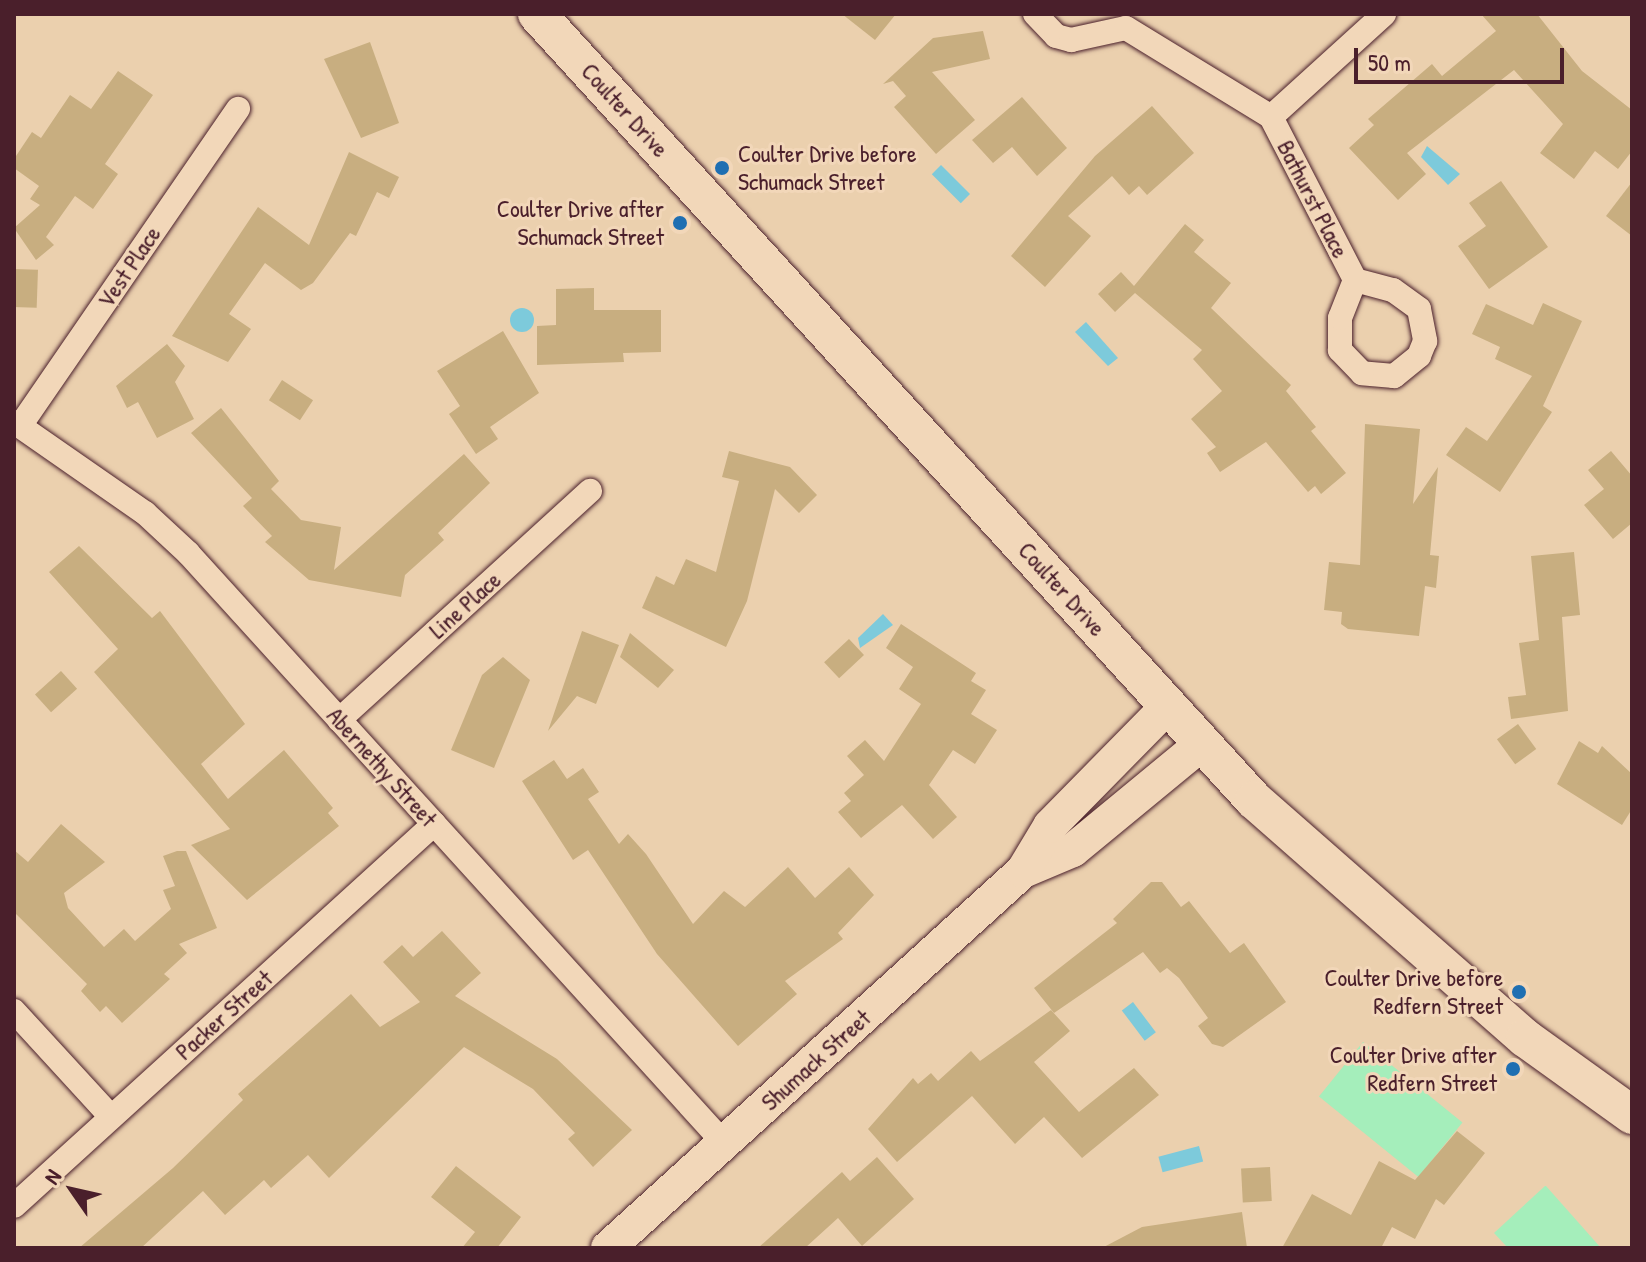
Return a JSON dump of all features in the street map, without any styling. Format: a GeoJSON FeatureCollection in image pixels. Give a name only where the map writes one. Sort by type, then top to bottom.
{"type":"FeatureCollection","features":[{"type":"Feature","properties":{"kind":"main road","name":"Coulter Drive"},"geometry":{"type":"LineString","coordinates":[[537,14],[1203,743],[1322,866],[1525,1038],[1632,1115]]}},
{"type":"Feature","properties":{"kind":"street","name":"Bathurst Place"},"geometry":{"type":"LineString","coordinates":[[1035,14],[1056,36],[1071,40],[1125,21],[1271,117],[1355,280]]}},
{"type":"Feature","properties":{"kind":"street","name":"Bathurst Place"},"geometry":{"type":"LineString","coordinates":[[1271,117],[1384,14]]}},
{"type":"Feature","properties":{"kind":"street","name":"Vest Place"},"geometry":{"type":"LineString","coordinates":[[17,424],[238,109]]}},
{"type":"Feature","properties":{"kind":"street","name":"Abernethy Street"},"geometry":{"type":"LineString","coordinates":[[17,424],[145,513],[339,720],[724,1143]]}},
{"type":"Feature","properties":{"kind":"street","name":"Line Place"},"geometry":{"type":"LineString","coordinates":[[339,720],[590,491]]}},
{"type":"Feature","properties":{"kind":"street","name":"Shumack Street"},"geometry":{"type":"LineString","coordinates":[[608,1248],[1023,871],[1050,826],[1169,705]]}},
{"type":"Feature","properties":{"kind":"street","name":"Shumack Street"},"geometry":{"type":"LineString","coordinates":[[1023,871],[1073,850],[1203,743]]}},
{"type":"Feature","properties":{"kind":"street","name":"Packer Street"},"geometry":{"type":"LineString","coordinates":[[14,1206],[434,824]]}},
{"type":"Feature","properties":{"kind":"street"},"geometry":{"type":"LineString","coordinates":[[14,1011],[111,1117]]}},
{"type":"Feature","properties":{"kind":"green space"},"geometry":{"type":"Polygon","coordinates":[[[1363,1042],[1462,1123],[1418,1177],[1319,1096],[1363,1042]]]}},
{"type":"Feature","properties":{"kind":"green space"},"geometry":{"type":"Polygon","coordinates":[[[1545,1186],[1601,1248],[1508,1248],[1494,1233],[1545,1186]]]}},
{"type":"Feature","properties":{"kind":"water"},"geometry":{"type":"Polygon","coordinates":[[[1427,146],[1460,174],[1448,185],[1421,157],[1427,146]]]}},
{"type":"Feature","properties":{"kind":"water"},"geometry":{"type":"Polygon","coordinates":[[[941,165],[970,194],[961,203],[932,174],[941,165]]]}},
{"type":"Feature","properties":{"kind":"water"},"geometry":{"type":"Polygon","coordinates":[[[522,308],[531,311],[534,320],[531,329],[522,332],[513,329],[510,320],[513,311],[522,308]]]}},
{"type":"Feature","properties":{"kind":"water"},"geometry":{"type":"Polygon","coordinates":[[[1086,322],[1118,358],[1108,366],[1075,332],[1086,322]]]}},
{"type":"Feature","properties":{"kind":"water"},"geometry":{"type":"Polygon","coordinates":[[[883,614],[893,625],[860,648],[858,638],[883,614]]]}},
{"type":"Feature","properties":{"kind":"water"},"geometry":{"type":"Polygon","coordinates":[[[1133,1002],[1156,1032],[1145,1041],[1122,1010],[1133,1002]]]}},
{"type":"Feature","properties":{"kind":"water"},"geometry":{"type":"Polygon","coordinates":[[[1199,1146],[1203,1161],[1163,1172],[1158,1157],[1199,1146]]]}},
{"type":"Feature","properties":{"kind":"building"},"geometry":{"type":"Polygon","coordinates":[[[842,14],[896,14],[875,40],[842,14]]]}},
{"type":"Feature","properties":{"kind":"building"},"geometry":{"type":"Polygon","coordinates":[[[1481,14],[1537,14],[1582,71],[1632,110],[1632,151],[1618,169],[1595,151],[1574,179],[1540,153],[1563,124],[1514,70],[1407,153],[1426,174],[1398,200],[1349,148],[1374,125],[1368,119],[1432,64],[1442,76],[1496,31],[1481,14]]]}},
{"type":"Feature","properties":{"kind":"building"},"geometry":{"type":"Polygon","coordinates":[[[983,31],[990,59],[932,72],[975,120],[936,154],[894,107],[906,96],[893,81],[883,84],[933,38],[983,31]]]}},
{"type":"Feature","properties":{"kind":"building"},"geometry":{"type":"Polygon","coordinates":[[[370,42],[399,123],[361,138],[324,59],[370,42]]]}},
{"type":"Feature","properties":{"kind":"building"},"geometry":{"type":"Polygon","coordinates":[[[118,71],[153,95],[105,164],[118,174],[93,209],[75,196],[46,237],[54,245],[36,260],[14,228],[40,205],[30,199],[39,186],[14,168],[14,159],[32,132],[41,138],[70,95],[91,109],[118,71]]]}},
{"type":"Feature","properties":{"kind":"building"},"geometry":{"type":"Polygon","coordinates":[[[1022,97],[1067,148],[1037,176],[1012,147],[993,163],[972,140],[1022,97]]]}},
{"type":"Feature","properties":{"kind":"building"},"geometry":{"type":"Polygon","coordinates":[[[1152,106],[1194,153],[1147,195],[1139,186],[1129,195],[1112,176],[1068,216],[1091,236],[1045,287],[1011,256],[1095,156],[1152,106]]]}},
{"type":"Feature","properties":{"kind":"building"},"geometry":{"type":"Polygon","coordinates":[[[349,152],[399,177],[389,198],[377,192],[356,236],[350,233],[313,283],[301,290],[265,263],[229,314],[251,329],[228,362],[172,336],[258,207],[309,245],[349,152]]]}},
{"type":"Feature","properties":{"kind":"building"},"geometry":{"type":"Polygon","coordinates":[[[1501,181],[1548,247],[1489,289],[1458,246],[1486,226],[1469,203],[1501,181]]]}},
{"type":"Feature","properties":{"kind":"building"},"geometry":{"type":"Polygon","coordinates":[[[1632,182],[1632,236],[1606,216],[1632,182]]]}},
{"type":"Feature","properties":{"kind":"building"},"geometry":{"type":"Polygon","coordinates":[[[1185,224],[1204,240],[1194,252],[1231,283],[1211,308],[1291,385],[1286,391],[1316,427],[1311,431],[1346,473],[1321,494],[1315,486],[1308,492],[1266,442],[1220,472],[1207,453],[1216,447],[1191,419],[1222,391],[1193,359],[1202,350],[1135,293],[1115,312],[1098,294],[1121,272],[1134,286],[1185,224]]]}},
{"type":"Feature","properties":{"kind":"building"},"geometry":{"type":"Polygon","coordinates":[[[14,269],[38,270],[37,308],[14,307],[14,269]]]}},
{"type":"Feature","properties":{"kind":"building"},"geometry":{"type":"Polygon","coordinates":[[[594,288],[594,310],[661,310],[661,352],[623,353],[624,362],[537,365],[537,326],[556,325],[556,289],[594,288]]]}},
{"type":"Feature","properties":{"kind":"building"},"geometry":{"type":"Polygon","coordinates":[[[1543,303],[1582,321],[1543,406],[1552,412],[1500,492],[1446,455],[1466,427],[1487,441],[1532,376],[1495,359],[1500,347],[1472,334],[1486,304],[1533,325],[1543,303]]]}},
{"type":"Feature","properties":{"kind":"building"},"geometry":{"type":"Polygon","coordinates":[[[503,331],[539,393],[490,427],[498,439],[476,454],[449,414],[460,406],[437,371],[503,331]]]}},
{"type":"Feature","properties":{"kind":"building"},"geometry":{"type":"Polygon","coordinates":[[[167,344],[185,366],[175,382],[194,419],[157,438],[138,402],[127,408],[116,386],[167,344]]]}},
{"type":"Feature","properties":{"kind":"building"},"geometry":{"type":"Polygon","coordinates":[[[282,380],[313,400],[300,420],[269,400],[282,380]]]}},
{"type":"Feature","properties":{"kind":"building"},"geometry":{"type":"Polygon","coordinates":[[[221,408],[279,481],[271,489],[301,520],[341,527],[334,570],[464,454],[490,483],[438,533],[444,540],[405,575],[401,597],[309,580],[265,542],[272,536],[243,506],[252,498],[191,433],[221,408]]]}},
{"type":"Feature","properties":{"kind":"building"},"geometry":{"type":"Polygon","coordinates":[[[1365,424],[1420,429],[1413,504],[1438,467],[1430,555],[1439,556],[1436,588],[1425,586],[1419,636],[1348,629],[1341,624],[1342,612],[1324,610],[1329,562],[1360,565],[1365,424]]]}},
{"type":"Feature","properties":{"kind":"building"},"geometry":{"type":"Polygon","coordinates":[[[729,451],[790,467],[817,495],[799,513],[775,489],[747,601],[726,647],[642,608],[656,576],[674,585],[686,559],[716,572],[739,481],[722,477],[729,451]]]}},
{"type":"Feature","properties":{"kind":"building"},"geometry":{"type":"Polygon","coordinates":[[[1611,451],[1632,476],[1632,523],[1613,539],[1584,505],[1604,489],[1588,470],[1611,451]]]}},
{"type":"Feature","properties":{"kind":"building"},"geometry":{"type":"Polygon","coordinates":[[[79,546],[152,618],[160,611],[245,724],[201,764],[228,799],[284,750],[333,808],[328,813],[339,826],[247,900],[191,845],[230,829],[94,672],[118,649],[49,572],[79,546]]]}},
{"type":"Feature","properties":{"kind":"building"},"geometry":{"type":"Polygon","coordinates":[[[1574,552],[1580,615],[1562,617],[1568,711],[1511,719],[1508,697],[1526,695],[1519,643],[1539,640],[1531,556],[1574,552]]]}},
{"type":"Feature","properties":{"kind":"building"},"geometry":{"type":"Polygon","coordinates":[[[901,624],[976,673],[971,681],[986,690],[971,714],[997,730],[975,764],[953,750],[929,785],[957,817],[933,839],[902,805],[861,838],[838,812],[851,801],[844,793],[864,775],[847,756],[865,740],[884,761],[921,704],[899,689],[913,667],[886,648],[901,624]]]}},
{"type":"Feature","properties":{"kind":"building"},"geometry":{"type":"Polygon","coordinates":[[[582,631],[619,645],[596,704],[577,696],[548,731],[582,631]]]}},
{"type":"Feature","properties":{"kind":"building"},"geometry":{"type":"Polygon","coordinates":[[[630,633],[674,670],[658,688],[620,657],[630,633]]]}},
{"type":"Feature","properties":{"kind":"building"},"geometry":{"type":"Polygon","coordinates":[[[849,639],[864,655],[839,678],[824,662],[849,639]]]}},
{"type":"Feature","properties":{"kind":"building"},"geometry":{"type":"Polygon","coordinates":[[[503,657],[530,680],[494,768],[451,750],[482,675],[503,657]]]}},
{"type":"Feature","properties":{"kind":"building"},"geometry":{"type":"Polygon","coordinates":[[[61,671],[77,689],[51,712],[35,694],[61,671]]]}},
{"type":"Feature","properties":{"kind":"building"},"geometry":{"type":"Polygon","coordinates":[[[1518,724],[1536,749],[1515,764],[1497,739],[1518,724]]]}},
{"type":"Feature","properties":{"kind":"building"},"geometry":{"type":"Polygon","coordinates":[[[1579,741],[1598,753],[1602,746],[1632,774],[1632,809],[1622,825],[1557,784],[1579,741]]]}},
{"type":"Feature","properties":{"kind":"building"},"geometry":{"type":"Polygon","coordinates":[[[554,760],[567,779],[583,768],[599,792],[588,799],[619,844],[628,834],[646,854],[693,924],[724,891],[745,907],[788,867],[815,898],[849,867],[874,895],[838,933],[843,939],[785,981],[797,994],[738,1046],[657,954],[588,850],[573,860],[522,781],[554,760]]]}},
{"type":"Feature","properties":{"kind":"building"},"geometry":{"type":"Polygon","coordinates":[[[61,824],[105,862],[64,893],[68,908],[104,947],[124,929],[135,941],[171,909],[163,890],[175,886],[163,856],[177,851],[186,851],[217,928],[179,944],[187,953],[164,974],[170,979],[122,1023],[106,1006],[100,1012],[81,991],[87,984],[14,912],[14,850],[28,862],[61,824]]]}},
{"type":"Feature","properties":{"kind":"building"},"geometry":{"type":"Polygon","coordinates":[[[1151,882],[1162,882],[1181,907],[1189,901],[1230,953],[1244,943],[1286,1002],[1223,1047],[1212,1044],[1198,1026],[1208,1018],[1179,978],[1167,968],[1160,973],[1143,952],[1054,1013],[1034,988],[1117,923],[1113,919],[1151,882]]]}},
{"type":"Feature","properties":{"kind":"building"},"geometry":{"type":"Polygon","coordinates":[[[442,931],[481,973],[455,996],[557,1059],[632,1130],[593,1167],[568,1139],[575,1133],[533,1089],[464,1047],[329,1178],[308,1155],[271,1188],[264,1180],[225,1215],[203,1191],[141,1248],[79,1248],[173,1168],[243,1100],[238,1094],[351,994],[380,1027],[420,1002],[383,962],[402,945],[413,957],[442,931]]]}},
{"type":"Feature","properties":{"kind":"building"},"geometry":{"type":"Polygon","coordinates":[[[1051,1010],[1070,1031],[1034,1062],[1079,1112],[1134,1068],[1159,1095],[1082,1158],[1044,1117],[1015,1144],[972,1096],[897,1162],[868,1129],[913,1078],[918,1084],[931,1073],[938,1081],[971,1051],[980,1061],[1051,1010]]]}},
{"type":"Feature","properties":{"kind":"building"},"geometry":{"type":"Polygon","coordinates":[[[1457,1131],[1485,1153],[1444,1205],[1436,1199],[1415,1239],[1392,1227],[1381,1248],[1282,1248],[1312,1194],[1351,1215],[1379,1161],[1415,1180],[1457,1131]]]}},
{"type":"Feature","properties":{"kind":"building"},"geometry":{"type":"Polygon","coordinates":[[[877,1157],[914,1199],[862,1246],[838,1218],[805,1248],[758,1248],[842,1172],[850,1181],[877,1157]]]}},
{"type":"Feature","properties":{"kind":"building"},"geometry":{"type":"Polygon","coordinates":[[[456,1166],[521,1217],[497,1248],[462,1248],[475,1232],[431,1197],[456,1166]]]}},
{"type":"Feature","properties":{"kind":"building"},"geometry":{"type":"Polygon","coordinates":[[[1270,1167],[1272,1201],[1243,1202],[1241,1169],[1270,1167]]]}},
{"type":"Feature","properties":{"kind":"building"},"geometry":{"type":"Polygon","coordinates":[[[1242,1212],[1247,1248],[1102,1248],[1142,1227],[1242,1212]]]}},
{"type":"Feature","properties":{"kind":"place","name":"Coulter Drive before Schumack Street"},"geometry":{"type":"Point","coordinates":[722,168]}},
{"type":"Feature","properties":{"kind":"place","name":"Coulter Drive after Schumack Street"},"geometry":{"type":"Point","coordinates":[680,223]}},
{"type":"Feature","properties":{"kind":"place","name":"Coulter Drive before Redfern Street"},"geometry":{"type":"Point","coordinates":[1519,992]}},
{"type":"Feature","properties":{"kind":"place","name":"Coulter Drive after Redfern Street"},"geometry":{"type":"Point","coordinates":[1513,1069]}}]}
